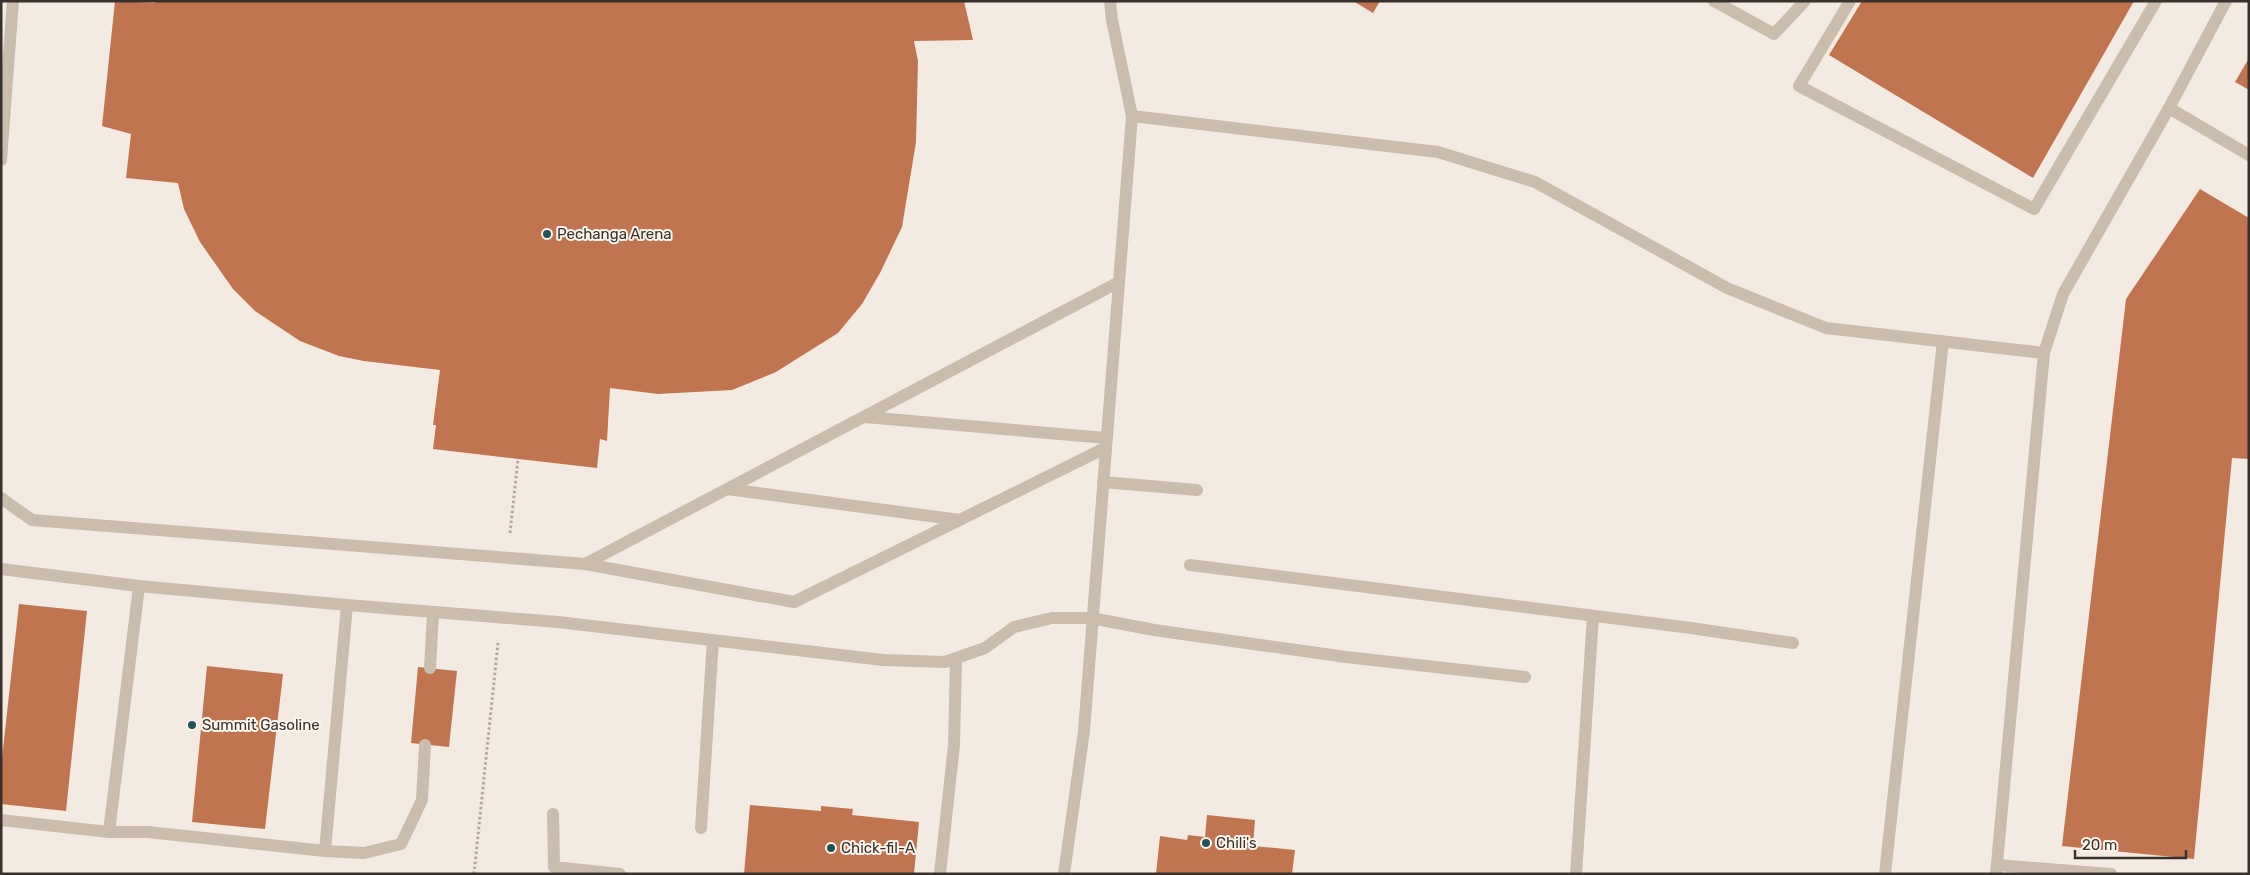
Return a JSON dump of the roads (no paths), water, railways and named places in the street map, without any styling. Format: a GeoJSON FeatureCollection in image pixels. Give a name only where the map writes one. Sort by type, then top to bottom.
{"type":"FeatureCollection","features":[{"type":"Feature","properties":{"kind":"lane"},"geometry":{"type":"LineString","coordinates":[[1,160],[13,1]]}},
{"type":"Feature","properties":{"kind":"lane"},"geometry":{"type":"LineString","coordinates":[[1064,874],[1084,731],[1091,618],[1132,116],[1112,20],[1110,1]]}},
{"type":"Feature","properties":{"kind":"lane"},"geometry":{"type":"LineString","coordinates":[[1714,1],[1774,34],[1805,1]]}},
{"type":"Feature","properties":{"kind":"lane"},"geometry":{"type":"LineString","coordinates":[[1850,1],[1799,86],[2034,209],[2156,1]]}},
{"type":"Feature","properties":{"kind":"lane"},"geometry":{"type":"LineString","coordinates":[[2111,874],[1997,869],[2044,353],[2063,294],[2169,108],[2226,1]]}},
{"type":"Feature","properties":{"kind":"lane"},"geometry":{"type":"LineString","coordinates":[[2169,108],[2249,155]]}},
{"type":"Feature","properties":{"kind":"lane"},"geometry":{"type":"LineString","coordinates":[[1132,116],[1438,152],[1535,182],[1727,288],[1826,328],[2044,353]]}},
{"type":"Feature","properties":{"kind":"lane"},"geometry":{"type":"LineString","coordinates":[[585,564],[1119,282]]}},
{"type":"Feature","properties":{"kind":"lane"},"geometry":{"type":"LineString","coordinates":[[1884,874],[1943,341]]}},
{"type":"Feature","properties":{"kind":"lane"},"geometry":{"type":"LineString","coordinates":[[865,416],[1106,443]]}},
{"type":"Feature","properties":{"kind":"lane"},"geometry":{"type":"LineString","coordinates":[[1,498],[32,520],[585,564],[794,602],[961,520],[1106,443]]}},
{"type":"Feature","properties":{"kind":"lane"},"geometry":{"type":"LineString","coordinates":[[1102,482],[1197,490]]}},
{"type":"Feature","properties":{"kind":"lane"},"geometry":{"type":"LineString","coordinates":[[727,489],[961,520]]}},
{"type":"Feature","properties":{"kind":"lane"},"geometry":{"type":"LineString","coordinates":[[1190,565],[1793,643]]}},
{"type":"Feature","properties":{"kind":"lane"},"geometry":{"type":"LineString","coordinates":[[1,570],[139,586],[433,613],[501,617],[883,660],[945,662],[985,648],[1014,627],[1052,618],[1091,618],[1154,630],[1346,657],[1525,677]]}},
{"type":"Feature","properties":{"kind":"lane"},"geometry":{"type":"LineString","coordinates":[[109,832],[139,586]]}},
{"type":"Feature","properties":{"kind":"lane"},"geometry":{"type":"LineString","coordinates":[[325,851],[347,605]]}},
{"type":"Feature","properties":{"kind":"lane"},"geometry":{"type":"LineString","coordinates":[[430,668],[433,613]]}},
{"type":"Feature","properties":{"kind":"lane"},"geometry":{"type":"LineString","coordinates":[[1576,874],[1593,616]]}},
{"type":"Feature","properties":{"kind":"lane"},"geometry":{"type":"LineString","coordinates":[[701,828],[713,640]]}},
{"type":"Feature","properties":{"kind":"lane"},"geometry":{"type":"LineString","coordinates":[[940,874],[954,746],[956,659]]}},
{"type":"Feature","properties":{"kind":"lane"},"geometry":{"type":"LineString","coordinates":[[1,820],[109,832],[148,832],[325,851],[364,853],[401,844],[422,800],[425,745]]}},
{"type":"Feature","properties":{"kind":"lane"},"geometry":{"type":"LineString","coordinates":[[553,814],[554,867],[620,874]]}},
{"type":"Feature","properties":{"kind":"place","name":"Pechanga Arena"},"geometry":{"type":"Point","coordinates":[547,234]}},
{"type":"Feature","properties":{"kind":"place","name":"Summit Gasoline"},"geometry":{"type":"Point","coordinates":[192,725]}},
{"type":"Feature","properties":{"kind":"place","name":"Chili's"},"geometry":{"type":"Point","coordinates":[1206,843]}},
{"type":"Feature","properties":{"kind":"place","name":"Chick-fil-A"},"geometry":{"type":"Point","coordinates":[831,848]}}]}
